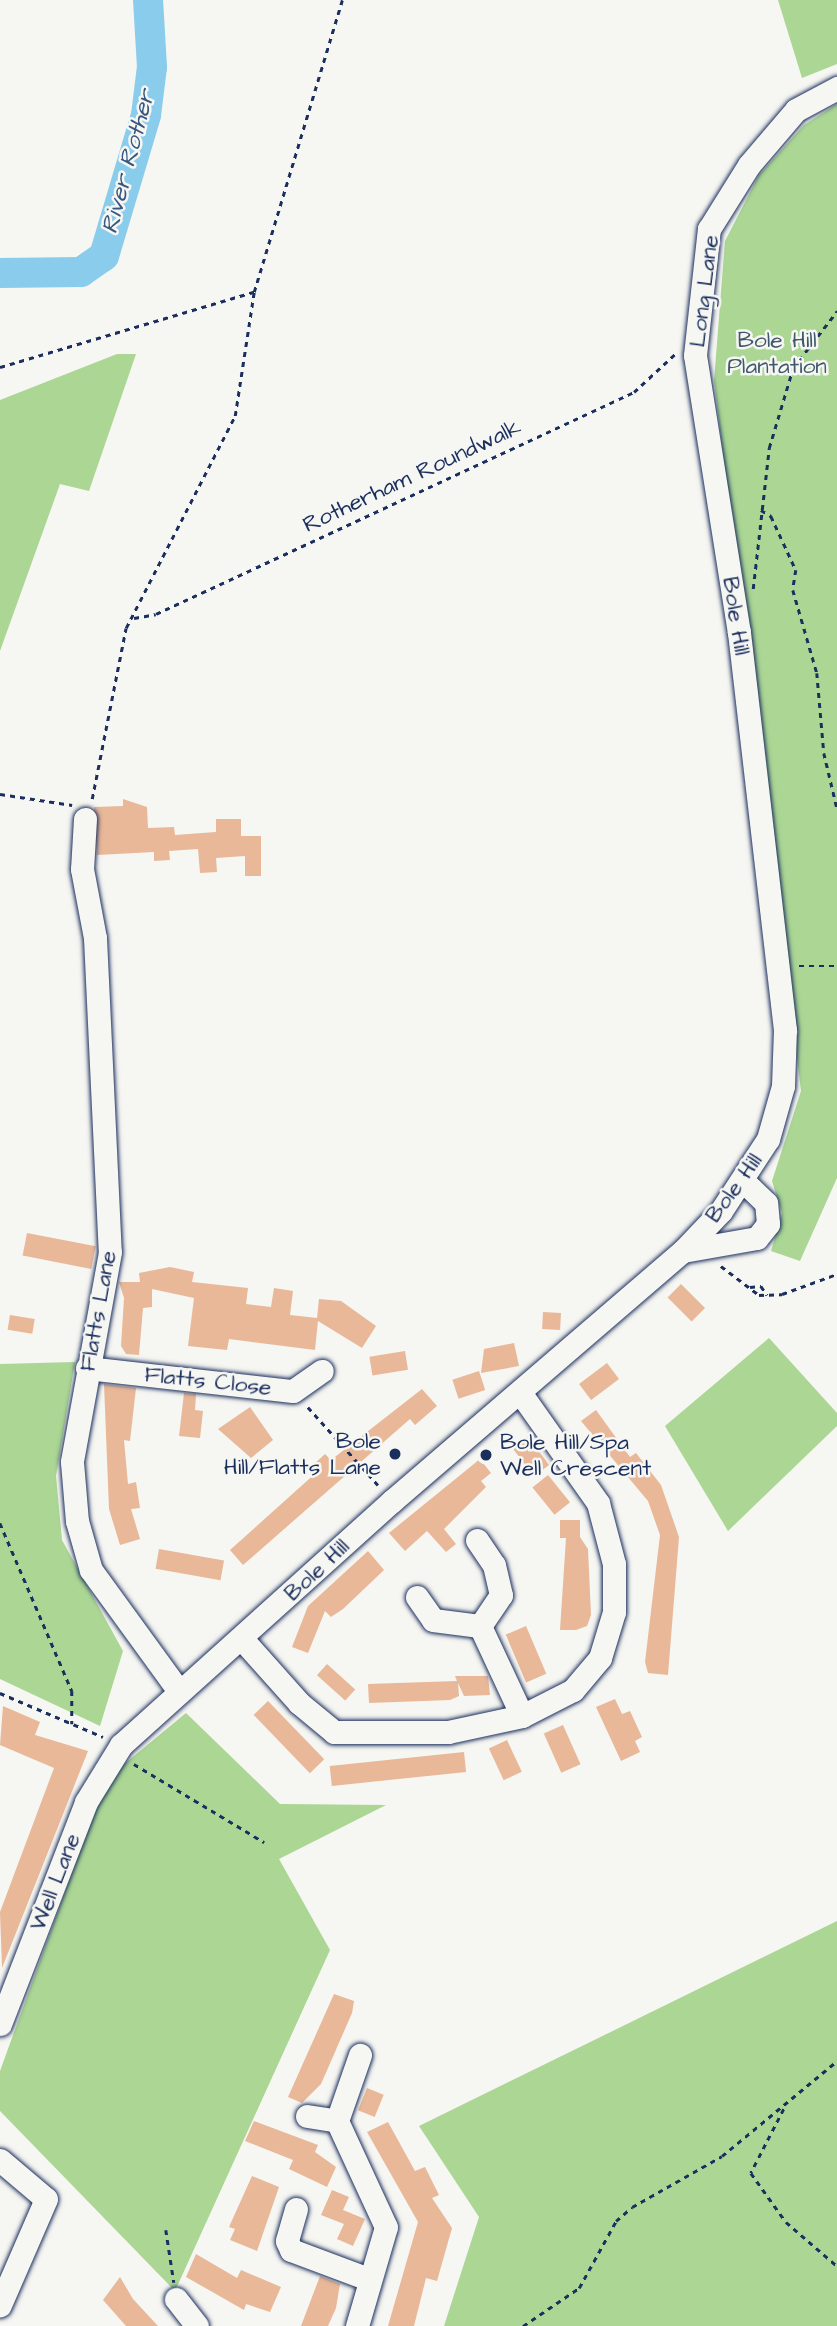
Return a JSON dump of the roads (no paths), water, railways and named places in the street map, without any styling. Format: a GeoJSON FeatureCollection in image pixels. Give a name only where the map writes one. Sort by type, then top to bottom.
{"type":"FeatureCollection","features":[{"type":"Feature","properties":{"kind":"street","name":"Long Lane"},"geometry":{"type":"LineString","coordinates":[[696,378],[695,355],[709,229],[748,165],[796,110],[837,88]]}},
{"type":"Feature","properties":{"kind":"street","name":"Bole Hill"},"geometry":{"type":"LineString","coordinates":[[119,1749],[179,1691],[242,1639],[392,1500],[521,1394],[683,1251],[743,1181],[768,1139],[783,1086],[778,970],[739,633],[696,378]]}},
{"type":"Feature","properties":{"kind":"street","name":"Flatts Lane"},"geometry":{"type":"LineString","coordinates":[[80,812],[87,900],[96,937],[111,1182],[110,1252],[72,1462],[77,1521],[98,1581],[179,1691]]}},
{"type":"Feature","properties":{"kind":"street"},"geometry":{"type":"LineString","coordinates":[[683,1251],[718,1249],[757,1238],[768,1224],[766,1203],[743,1181]]}},
{"type":"Feature","properties":{"kind":"street","name":"Flatts Close"},"geometry":{"type":"LineString","coordinates":[[88,1368],[293,1391],[321,1371]]}},
{"type":"Feature","properties":{"kind":"street"},"geometry":{"type":"LineString","coordinates":[[242,1639],[299,1703],[334,1731],[448,1732],[522,1716],[573,1690],[600,1658],[614,1612],[614,1564],[598,1503],[521,1394]]}},
{"type":"Feature","properties":{"kind":"street"},"geometry":{"type":"LineString","coordinates":[[477,1540],[494,1565],[501,1595],[480,1626]]}},
{"type":"Feature","properties":{"kind":"street"},"geometry":{"type":"LineString","coordinates":[[416,1597],[433,1620],[480,1626]]}},
{"type":"Feature","properties":{"kind":"street"},"geometry":{"type":"LineString","coordinates":[[480,1626],[522,1716]]}},
{"type":"Feature","properties":{"kind":"street","name":"Well Lane"},"geometry":{"type":"LineString","coordinates":[[0,2024],[86,1802],[119,1749]]}},
{"type":"Feature","properties":{"kind":"street"},"geometry":{"type":"LineString","coordinates":[[358,2326],[367,2308],[368,2279],[383,2249],[386,2227],[337,2121],[360,2055]]}},
{"type":"Feature","properties":{"kind":"street"},"geometry":{"type":"LineString","coordinates":[[307,2116],[337,2121]]}},
{"type":"Feature","properties":{"kind":"street"},"geometry":{"type":"LineString","coordinates":[[0,2160],[46,2199],[0,2305]]}},
{"type":"Feature","properties":{"kind":"street"},"geometry":{"type":"LineString","coordinates":[[296,2209],[287,2241],[292,2250],[368,2279]]}},
{"type":"Feature","properties":{"kind":"street"},"geometry":{"type":"LineString","coordinates":[[176,2299],[197,2326]]}},
{"type":"Feature","properties":{"kind":"waterway","name":"River Rother"},"geometry":{"type":"LineString","coordinates":[[0,273],[81,272],[104,256],[146,115],[152,67],[148,0]]}},
{"type":"Feature","properties":{"kind":"place","name":"Bole Hill/Flatts Lane"},"geometry":{"type":"Point","coordinates":[395,1454]}},
{"type":"Feature","properties":{"kind":"place","name":"Bole Hill/Spa Well Crescent"},"geometry":{"type":"Point","coordinates":[486,1455]}},
{"type":"Feature","properties":{"kind":"park label","name":"Bole Hill Plantation"},"geometry":{"type":"Point","coordinates":[777,353]}}]}
